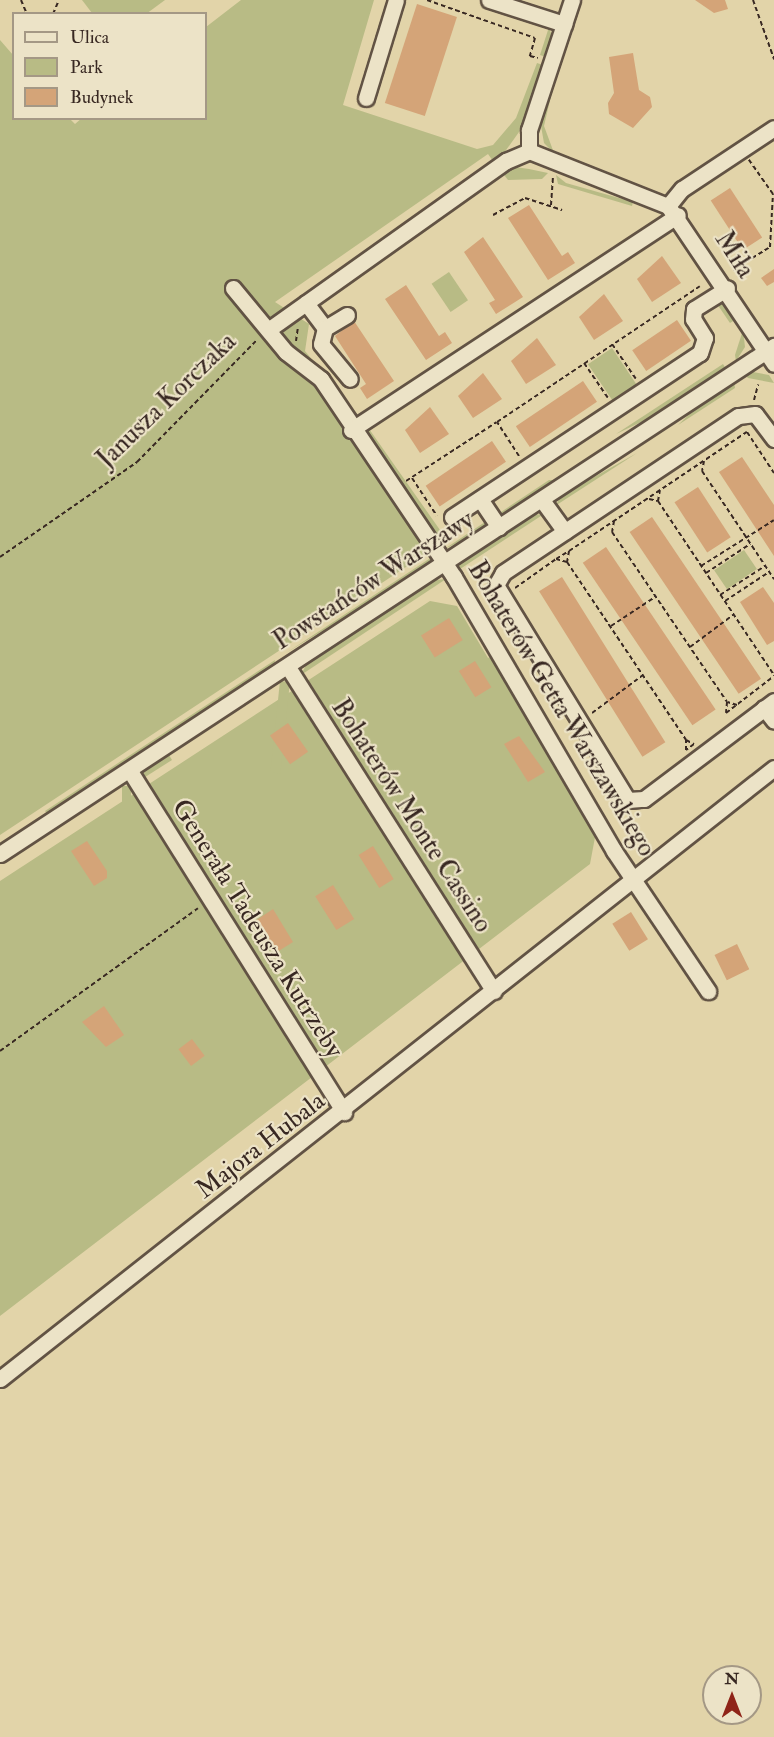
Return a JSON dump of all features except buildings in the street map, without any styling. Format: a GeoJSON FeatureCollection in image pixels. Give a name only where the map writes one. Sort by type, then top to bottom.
{"type":"FeatureCollection","features":[{"type":"Feature","properties":{"kind":"street"},"geometry":{"type":"LineString","coordinates":[[366,98],[396,0]]}},
{"type":"Feature","properties":{"kind":"street"},"geometry":{"type":"LineString","coordinates":[[489,0],[564,24]]}},
{"type":"Feature","properties":{"kind":"street"},"geometry":{"type":"LineString","coordinates":[[529,151],[529,130],[572,0]]}},
{"type":"Feature","properties":{"kind":"street"},"geometry":{"type":"LineString","coordinates":[[351,430],[673,211],[682,189],[774,128]]}},
{"type":"Feature","properties":{"kind":"street"},"geometry":{"type":"LineString","coordinates":[[268,330],[310,309],[506,161],[529,151],[673,211]]}},
{"type":"Feature","properties":{"kind":"street","name":"Miła"},"geometry":{"type":"LineString","coordinates":[[673,211],[772,354]]}},
{"type":"Feature","properties":{"kind":"street","name":"Bohaterów Getta Warszawskiego"},"geometry":{"type":"LineString","coordinates":[[233,288],[286,352],[321,379],[351,430],[444,564],[614,852],[636,878],[708,991]]}},
{"type":"Feature","properties":{"kind":"street"},"geometry":{"type":"LineString","coordinates":[[452,516],[706,346],[692,314],[727,288]]}},
{"type":"Feature","properties":{"kind":"street"},"geometry":{"type":"LineString","coordinates":[[310,309],[325,328]]}},
{"type":"Feature","properties":{"kind":"street"},"geometry":{"type":"LineString","coordinates":[[347,315],[325,328],[321,344],[350,379]]}},
{"type":"Feature","properties":{"kind":"street","name":"Powstańców Warszawy"},"geometry":{"type":"LineString","coordinates":[[0,854],[130,771],[499,527],[772,354]]}},
{"type":"Feature","properties":{"kind":"street"},"geometry":{"type":"LineString","coordinates":[[771,710],[644,799],[628,800],[496,591],[503,573],[738,416],[755,414],[774,439]]}},
{"type":"Feature","properties":{"kind":"street"},"geometry":{"type":"LineString","coordinates":[[480,499],[499,527]]}},
{"type":"Feature","properties":{"kind":"street"},"geometry":{"type":"LineString","coordinates":[[542,500],[565,532]]}},
{"type":"Feature","properties":{"kind":"street","name":"Bohaterów Monte Cassino"},"geometry":{"type":"LineString","coordinates":[[288,667],[494,991]]}},
{"type":"Feature","properties":{"kind":"street","name":"Majora Hubala"},"geometry":{"type":"LineString","coordinates":[[0,1379],[344,1112],[774,768]]}},
{"type":"Feature","properties":{"kind":"street","name":"Generała Tadeusza Kutrzeby"},"geometry":{"type":"LineString","coordinates":[[130,771],[344,1112]]}},
{"type":"Feature","properties":{"kind":"path"},"geometry":{"type":"LineString","coordinates":[[427,0],[535,38],[530,56],[551,63]]}},
{"type":"Feature","properties":{"kind":"path"},"geometry":{"type":"LineString","coordinates":[[753,0],[774,60]]}},
{"type":"Feature","properties":{"kind":"path"},"geometry":{"type":"LineString","coordinates":[[746,156],[773,194],[770,248]]}},
{"type":"Feature","properties":{"kind":"path"},"geometry":{"type":"LineString","coordinates":[[551,206],[556,187],[552,174]]}},
{"type":"Feature","properties":{"kind":"path"},"geometry":{"type":"LineString","coordinates":[[493,215],[525,198],[562,210]]}},
{"type":"Feature","properties":{"kind":"path"},"geometry":{"type":"LineString","coordinates":[[733,270],[770,248],[774,249]]}},
{"type":"Feature","properties":{"kind":"path"},"geometry":{"type":"LineString","coordinates":[[404,482],[700,286]]}},
{"type":"Feature","properties":{"kind":"path"},"geometry":{"type":"LineString","coordinates":[[286,352],[295,344],[298,325],[310,309]]}},
{"type":"Feature","properties":{"kind":"path","name":"Janusza Korczaka"},"geometry":{"type":"LineString","coordinates":[[0,557],[137,462],[268,330]]}},
{"type":"Feature","properties":{"kind":"path"},"geometry":{"type":"LineString","coordinates":[[612,344],[643,390]]}},
{"type":"Feature","properties":{"kind":"path"},"geometry":{"type":"LineString","coordinates":[[584,363],[615,409]]}},
{"type":"Feature","properties":{"kind":"path"},"geometry":{"type":"LineString","coordinates":[[497,422],[527,467]]}},
{"type":"Feature","properties":{"kind":"path"},"geometry":{"type":"LineString","coordinates":[[520,597],[514,587],[747,432],[774,473]]}},
{"type":"Feature","properties":{"kind":"path"},"geometry":{"type":"LineString","coordinates":[[704,461],[702,471],[774,579]]}},
{"type":"Feature","properties":{"kind":"path"},"geometry":{"type":"LineString","coordinates":[[691,470],[702,471]]}},
{"type":"Feature","properties":{"kind":"path"},"geometry":{"type":"LineString","coordinates":[[412,478],[441,522],[452,516]]}},
{"type":"Feature","properties":{"kind":"path"},"geometry":{"type":"LineString","coordinates":[[602,529],[612,532],[656,596],[727,702],[726,713],[774,675],[658,501],[660,490]]}},
{"type":"Feature","properties":{"kind":"path"},"geometry":{"type":"LineString","coordinates":[[647,499],[658,501]]}},
{"type":"Feature","properties":{"kind":"path"},"geometry":{"type":"LineString","coordinates":[[701,567],[774,520]]}},
{"type":"Feature","properties":{"kind":"path"},"geometry":{"type":"LineString","coordinates":[[612,532],[615,521]]}},
{"type":"Feature","properties":{"kind":"path"},"geometry":{"type":"LineString","coordinates":[[706,573],[750,544]]}},
{"type":"Feature","properties":{"kind":"path"},"geometry":{"type":"LineString","coordinates":[[567,562],[569,550]]}},
{"type":"Feature","properties":{"kind":"path"},"geometry":{"type":"LineString","coordinates":[[556,559],[567,562],[686,740],[694,744],[678,756]]}},
{"type":"Feature","properties":{"kind":"path"},"geometry":{"type":"LineString","coordinates":[[720,595],[765,566]]}},
{"type":"Feature","properties":{"kind":"path"},"geometry":{"type":"LineString","coordinates":[[725,601],[769,572]]}},
{"type":"Feature","properties":{"kind":"path"},"geometry":{"type":"LineString","coordinates":[[611,626],[656,596]]}},
{"type":"Feature","properties":{"kind":"path"},"geometry":{"type":"LineString","coordinates":[[690,647],[734,615]]}},
{"type":"Feature","properties":{"kind":"path"},"geometry":{"type":"LineString","coordinates":[[592,712],[643,675]]}},
{"type":"Feature","properties":{"kind":"path"},"geometry":{"type":"LineString","coordinates":[[727,702],[737,705]]}},
{"type":"Feature","properties":{"kind":"path"},"geometry":{"type":"LineString","coordinates":[[586,703],[597,721]]}},
{"type":"Feature","properties":{"kind":"path"},"geometry":{"type":"LineString","coordinates":[[686,740],[686,750]]}},
{"type":"Feature","properties":{"kind":"path"},"geometry":{"type":"LineString","coordinates":[[0,1051],[210,899]]}},
{"type":"Feature","properties":{"kind":"green space"},"geometry":{"type":"Polygon","coordinates":[[[82,0],[165,0],[149,12],[91,12],[82,0]]]}},
{"type":"Feature","properties":{"kind":"green space"},"geometry":{"type":"Polygon","coordinates":[[[241,0],[374,0],[343,105],[477,149],[493,145],[516,118],[537,63],[543,65],[519,132],[504,153],[493,161],[488,154],[275,302],[309,324],[305,351],[367,426],[447,540],[0,835],[0,40],[12,54],[12,120],[71,120],[75,124],[80,120],[207,120],[207,26],[241,0]]]}},
{"type":"Feature","properties":{"kind":"green space"},"geometry":{"type":"Polygon","coordinates":[[[549,27],[552,37],[546,57],[540,55],[549,27]]]}},
{"type":"Feature","properties":{"kind":"green space"},"geometry":{"type":"Polygon","coordinates":[[[557,70],[544,126],[554,153],[544,143],[541,126],[557,70]]]}},
{"type":"Feature","properties":{"kind":"green space"},"geometry":{"type":"Polygon","coordinates":[[[515,167],[548,173],[542,179],[508,180],[501,171],[515,167]]]}},
{"type":"Feature","properties":{"kind":"green space"},"geometry":{"type":"Polygon","coordinates":[[[556,175],[566,183],[633,202],[632,206],[558,184],[556,175]]]}},
{"type":"Feature","properties":{"kind":"green space"},"geometry":{"type":"Polygon","coordinates":[[[449,272],[468,300],[451,312],[432,284],[449,272]]]}},
{"type":"Feature","properties":{"kind":"green space"},"geometry":{"type":"Polygon","coordinates":[[[722,299],[738,318],[730,323],[715,301],[722,299]]]}},
{"type":"Feature","properties":{"kind":"green space"},"geometry":{"type":"Polygon","coordinates":[[[743,330],[745,347],[736,361],[735,355],[743,330]]]}},
{"type":"Feature","properties":{"kind":"green space"},"geometry":{"type":"Polygon","coordinates":[[[612,348],[638,386],[614,402],[588,364],[612,348]]]}},
{"type":"Feature","properties":{"kind":"green space"},"geometry":{"type":"Polygon","coordinates":[[[723,364],[726,369],[658,414],[616,434],[723,364]]]}},
{"type":"Feature","properties":{"kind":"green space"},"geometry":{"type":"Polygon","coordinates":[[[753,372],[769,375],[774,383],[748,378],[745,375],[753,372]]]}},
{"type":"Feature","properties":{"kind":"green space"},"geometry":{"type":"Polygon","coordinates":[[[734,381],[735,388],[678,425],[700,404],[734,381]]]}},
{"type":"Feature","properties":{"kind":"green space"},"geometry":{"type":"Polygon","coordinates":[[[637,453],[555,506],[562,495],[637,453]]]}},
{"type":"Feature","properties":{"kind":"green space"},"geometry":{"type":"Polygon","coordinates":[[[549,480],[555,480],[507,515],[498,514],[549,480]]]}},
{"type":"Feature","properties":{"kind":"green space"},"geometry":{"type":"Polygon","coordinates":[[[544,514],[457,571],[460,563],[533,515],[544,514]]]}},
{"type":"Feature","properties":{"kind":"green space"},"geometry":{"type":"Polygon","coordinates":[[[488,520],[486,528],[443,550],[488,520]]]}},
{"type":"Feature","properties":{"kind":"green space"},"geometry":{"type":"Polygon","coordinates":[[[744,550],[757,569],[727,589],[714,570],[744,550]]]}},
{"type":"Feature","properties":{"kind":"green space"},"geometry":{"type":"Polygon","coordinates":[[[432,557],[429,566],[286,653],[432,557]]]}},
{"type":"Feature","properties":{"kind":"green space"},"geometry":{"type":"Polygon","coordinates":[[[446,579],[301,675],[306,665],[436,580],[446,579]]]}},
{"type":"Feature","properties":{"kind":"green space"},"geometry":{"type":"Polygon","coordinates":[[[430,601],[457,606],[488,658],[494,655],[596,832],[590,864],[0,1316],[0,881],[430,601]]]}},
{"type":"Feature","properties":{"kind":"green space"},"geometry":{"type":"Polygon","coordinates":[[[275,660],[274,666],[49,816],[45,811],[275,660]]]}},
{"type":"Feature","properties":{"kind":"green space"},"geometry":{"type":"Polygon","coordinates":[[[280,681],[290,682],[280,774],[270,772],[280,681]]]}},
{"type":"Feature","properties":{"kind":"green space"},"geometry":{"type":"Polygon","coordinates":[[[169,755],[172,760],[142,779],[144,771],[169,755]]]}},
{"type":"Feature","properties":{"kind":"green space"},"geometry":{"type":"Polygon","coordinates":[[[122,786],[131,786],[131,930],[122,930],[122,786]]]}}]}
